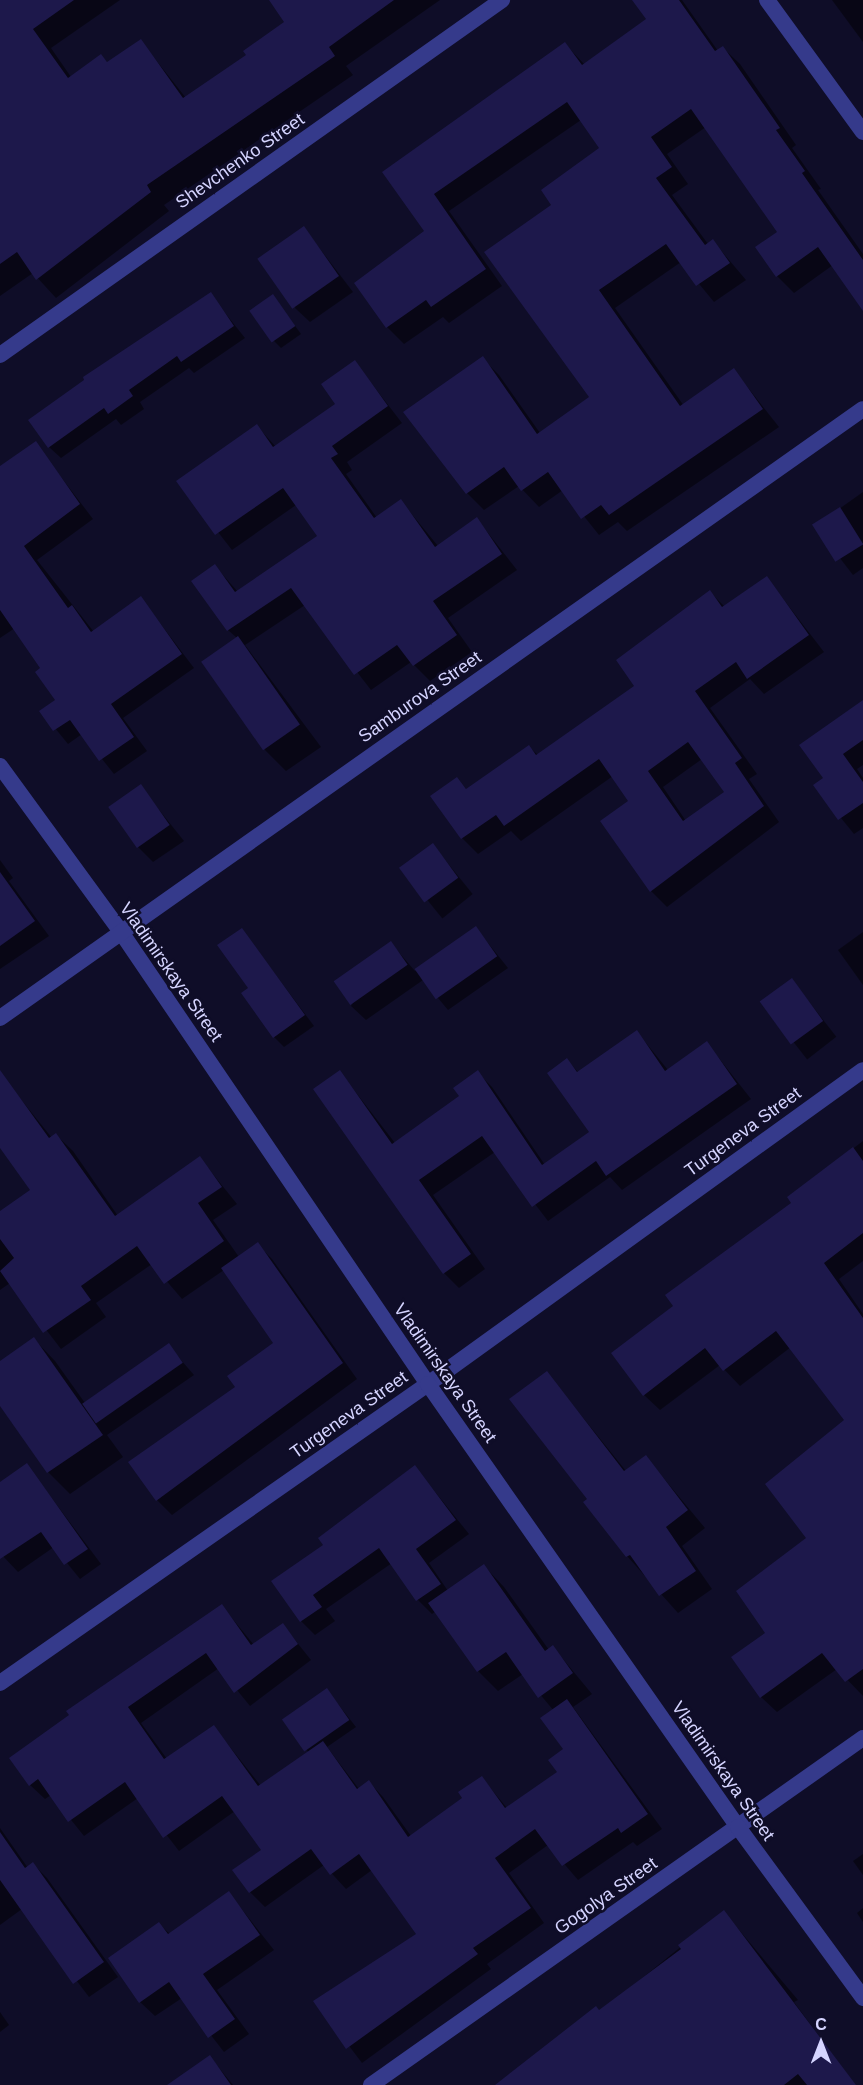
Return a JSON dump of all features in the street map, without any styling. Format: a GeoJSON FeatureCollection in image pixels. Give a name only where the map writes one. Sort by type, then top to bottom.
{"type":"FeatureCollection","features":[{"type":"Feature","properties":{"kind":"street","name":"Shevchenko Street"},"geometry":{"type":"LineString","coordinates":[[0,355],[502,0]]}},
{"type":"Feature","properties":{"kind":"street"},"geometry":{"type":"LineString","coordinates":[[767,0],[863,132]]}},
{"type":"Feature","properties":{"kind":"street","name":"Samburova Street"},"geometry":{"type":"LineString","coordinates":[[0,1018],[863,409]]}},
{"type":"Feature","properties":{"kind":"street","name":"Vladimirskaya Street"},"geometry":{"type":"LineString","coordinates":[[0,766],[121,932],[428,1384],[738,1827],[863,1998]]}},
{"type":"Feature","properties":{"kind":"street","name":"Turgeneva Street"},"geometry":{"type":"LineString","coordinates":[[0,1683],[428,1384],[863,1070]]}},
{"type":"Feature","properties":{"kind":"street","name":"Gogolya Street"},"geometry":{"type":"LineString","coordinates":[[371,2085],[863,1738]]}},
{"type":"Feature","properties":{"kind":"building"},"geometry":{"type":"Polygon","coordinates":[[[0,0],[74,0],[33,29],[68,78],[101,54],[107,62],[141,39],[183,98],[246,55],[243,51],[284,22],[269,0],[394,0],[329,47],[335,56],[147,185],[151,192],[36,280],[17,252],[0,264],[0,0]]]}},
{"type":"Feature","properties":{"kind":"building"},"geometry":{"type":"Polygon","coordinates":[[[632,0],[679,0],[715,51],[723,46],[780,128],[776,130],[805,171],[802,173],[863,260],[863,311],[818,247],[776,277],[755,247],[777,232],[691,109],[651,137],[672,167],[656,178],[705,245],[713,239],[730,263],[696,286],[666,244],[599,290],[680,406],[734,368],[763,409],[609,515],[601,505],[581,519],[548,472],[521,491],[504,467],[466,494],[403,412],[483,356],[537,434],[589,397],[484,252],[551,205],[541,190],[599,148],[567,102],[434,194],[486,269],[431,307],[426,300],[386,328],[354,283],[424,231],[382,172],[565,42],[582,65],[646,19],[632,0]]]}},
{"type":"Feature","properties":{"kind":"building"},"geometry":{"type":"Polygon","coordinates":[[[304,226],[339,276],[292,309],[257,259],[304,226]]]}},
{"type":"Feature","properties":{"kind":"building"},"geometry":{"type":"Polygon","coordinates":[[[211,292],[234,326],[181,362],[177,356],[129,390],[133,396],[108,414],[104,408],[48,448],[28,420],[84,380],[83,377],[211,292]]]}},
{"type":"Feature","properties":{"kind":"building"},"geometry":{"type":"Polygon","coordinates":[[[273,294],[295,326],[272,343],[249,311],[273,294]]]}},
{"type":"Feature","properties":{"kind":"building"},"geometry":{"type":"Polygon","coordinates":[[[355,360],[388,406],[332,446],[338,454],[331,458],[374,518],[401,499],[435,547],[477,517],[502,554],[433,601],[457,635],[413,666],[397,645],[354,675],[291,588],[227,631],[191,581],[215,564],[235,592],[317,536],[283,488],[215,535],[176,481],[257,424],[273,447],[335,404],[321,384],[355,360]]]}},
{"type":"Feature","properties":{"kind":"building"},"geometry":{"type":"Polygon","coordinates":[[[36,441],[80,504],[24,546],[68,608],[72,605],[91,632],[141,596],[182,654],[111,704],[134,737],[99,761],[70,720],[53,731],[39,711],[55,700],[35,672],[40,668],[0,610],[0,466],[36,441]]]}},
{"type":"Feature","properties":{"kind":"building"},"geometry":{"type":"Polygon","coordinates":[[[840,507],[863,545],[835,562],[812,524],[840,507]]]}},
{"type":"Feature","properties":{"kind":"building"},"geometry":{"type":"Polygon","coordinates":[[[767,576],[809,635],[747,679],[736,662],[695,691],[742,758],[735,763],[764,806],[650,892],[600,821],[628,801],[599,759],[504,826],[496,815],[461,839],[430,796],[457,777],[466,789],[529,745],[536,755],[634,686],[616,660],[710,590],[722,607],[767,576]],[[688,742],[648,771],[683,821],[724,792],[688,742]]]}},
{"type":"Feature","properties":{"kind":"building"},"geometry":{"type":"Polygon","coordinates":[[[238,636],[300,724],[263,750],[201,662],[238,636]]]}},
{"type":"Feature","properties":{"kind":"building"},"geometry":{"type":"Polygon","coordinates":[[[863,700],[863,740],[843,754],[863,782],[863,803],[838,820],[813,785],[823,778],[799,745],[863,700]]]}},
{"type":"Feature","properties":{"kind":"building"},"geometry":{"type":"Polygon","coordinates":[[[141,784],[170,825],[137,848],[108,807],[141,784]]]}},
{"type":"Feature","properties":{"kind":"building"},"geometry":{"type":"Polygon","coordinates":[[[433,843],[458,878],[424,902],[399,868],[433,843]]]}},
{"type":"Feature","properties":{"kind":"building"},"geometry":{"type":"Polygon","coordinates":[[[0,872],[35,921],[0,946],[0,872]]]}},
{"type":"Feature","properties":{"kind":"building"},"geometry":{"type":"Polygon","coordinates":[[[476,926],[497,956],[436,999],[415,969],[476,926]]]}},
{"type":"Feature","properties":{"kind":"building"},"geometry":{"type":"Polygon","coordinates":[[[242,928],[305,1015],[273,1038],[241,993],[248,988],[217,945],[242,928]]]}},
{"type":"Feature","properties":{"kind":"building"},"geometry":{"type":"Polygon","coordinates":[[[391,941],[408,965],[350,1005],[334,981],[391,941]]]}},
{"type":"Feature","properties":{"kind":"building"},"geometry":{"type":"Polygon","coordinates":[[[792,978],[823,1021],[791,1044],[760,1002],[792,978]]]}},
{"type":"Feature","properties":{"kind":"building"},"geometry":{"type":"Polygon","coordinates":[[[637,1030],[665,1071],[707,1041],[737,1084],[606,1176],[596,1161],[532,1207],[482,1136],[419,1180],[471,1254],[443,1274],[313,1089],[340,1070],[392,1144],[459,1096],[453,1088],[478,1070],[542,1165],[589,1132],[547,1073],[567,1058],[577,1072],[637,1030]]]}},
{"type":"Feature","properties":{"kind":"building"},"geometry":{"type":"Polygon","coordinates":[[[0,1070],[49,1138],[56,1133],[115,1216],[200,1156],[222,1187],[198,1203],[224,1241],[164,1284],[137,1246],[81,1286],[91,1300],[43,1333],[0,1271],[14,1258],[0,1239],[0,1211],[30,1190],[0,1148],[0,1070]]]}},
{"type":"Feature","properties":{"kind":"building"},"geometry":{"type":"Polygon","coordinates":[[[853,1147],[863,1161],[863,1233],[824,1263],[863,1318],[863,1669],[845,1682],[822,1653],[760,1698],[731,1657],[765,1633],[736,1591],[806,1538],[765,1484],[844,1420],[776,1331],[723,1371],[705,1348],[643,1396],[611,1353],[673,1306],[665,1295],[791,1203],[787,1197],[853,1147]]]}},
{"type":"Feature","properties":{"kind":"building"},"geometry":{"type":"Polygon","coordinates":[[[258,1242],[343,1363],[156,1501],[128,1462],[235,1387],[227,1376],[273,1343],[221,1268],[258,1242]]]}},
{"type":"Feature","properties":{"kind":"building"},"geometry":{"type":"Polygon","coordinates":[[[34,1337],[103,1435],[47,1473],[0,1406],[0,1361],[34,1337]]]}},
{"type":"Feature","properties":{"kind":"building"},"geometry":{"type":"Polygon","coordinates":[[[169,1343],[183,1363],[96,1423],[82,1404],[169,1343]]]}},
{"type":"Feature","properties":{"kind":"building"},"geometry":{"type":"Polygon","coordinates":[[[547,1371],[624,1471],[646,1455],[688,1510],[666,1527],[696,1571],[659,1596],[630,1555],[626,1557],[583,1502],[587,1499],[509,1399],[547,1371]]]}},
{"type":"Feature","properties":{"kind":"building"},"geometry":{"type":"Polygon","coordinates":[[[27,1463],[88,1549],[64,1565],[41,1532],[0,1559],[0,1482],[27,1463]]]}},
{"type":"Feature","properties":{"kind":"building"},"geometry":{"type":"Polygon","coordinates":[[[415,1465],[456,1520],[416,1549],[441,1584],[416,1601],[379,1548],[313,1595],[322,1607],[300,1622],[271,1581],[323,1545],[318,1538],[415,1465]]]}},
{"type":"Feature","properties":{"kind":"building"},"geometry":{"type":"Polygon","coordinates":[[[484,1564],[545,1651],[553,1645],[573,1673],[538,1698],[506,1652],[477,1672],[428,1603],[484,1564]]]}},
{"type":"Feature","properties":{"kind":"building"},"geometry":{"type":"Polygon","coordinates":[[[222,1604],[251,1645],[283,1623],[298,1644],[234,1693],[206,1653],[128,1707],[164,1759],[214,1725],[258,1786],[323,1741],[357,1789],[369,1780],[408,1837],[462,1798],[458,1792],[482,1776],[505,1808],[557,1772],[548,1760],[563,1749],[540,1718],[567,1699],[648,1814],[621,1833],[618,1828],[562,1866],[535,1829],[495,1858],[531,1908],[473,1948],[478,1954],[346,2049],[313,2001],[416,1934],[359,1854],[330,1875],[311,1849],[249,1893],[232,1870],[261,1850],[222,1796],[163,1838],[125,1782],[68,1822],[38,1779],[29,1786],[9,1758],[69,1715],[66,1711],[222,1604]]]}},
{"type":"Feature","properties":{"kind":"building"},"geometry":{"type":"Polygon","coordinates":[[[327,1688],[349,1720],[304,1751],[282,1720],[327,1688]]]}},
{"type":"Feature","properties":{"kind":"building"},"geometry":{"type":"Polygon","coordinates":[[[0,1832],[25,1868],[33,1862],[104,1962],[73,1984],[0,1880],[0,1832]]]}},
{"type":"Feature","properties":{"kind":"building"},"geometry":{"type":"Polygon","coordinates":[[[229,1891],[260,1935],[203,1974],[235,2019],[208,2038],[169,1982],[139,2003],[108,1958],[159,1922],[168,1934],[229,1891]]]}},
{"type":"Feature","properties":{"kind":"building"},"geometry":{"type":"Polygon","coordinates":[[[724,1910],[856,2085],[807,2085],[798,2074],[784,2085],[495,2085],[596,2006],[599,2010],[681,1949],[678,1945],[724,1910]]]}},
{"type":"Feature","properties":{"kind":"building"},"geometry":{"type":"Polygon","coordinates":[[[210,2055],[231,2085],[167,2085],[210,2055]]]}}]}
